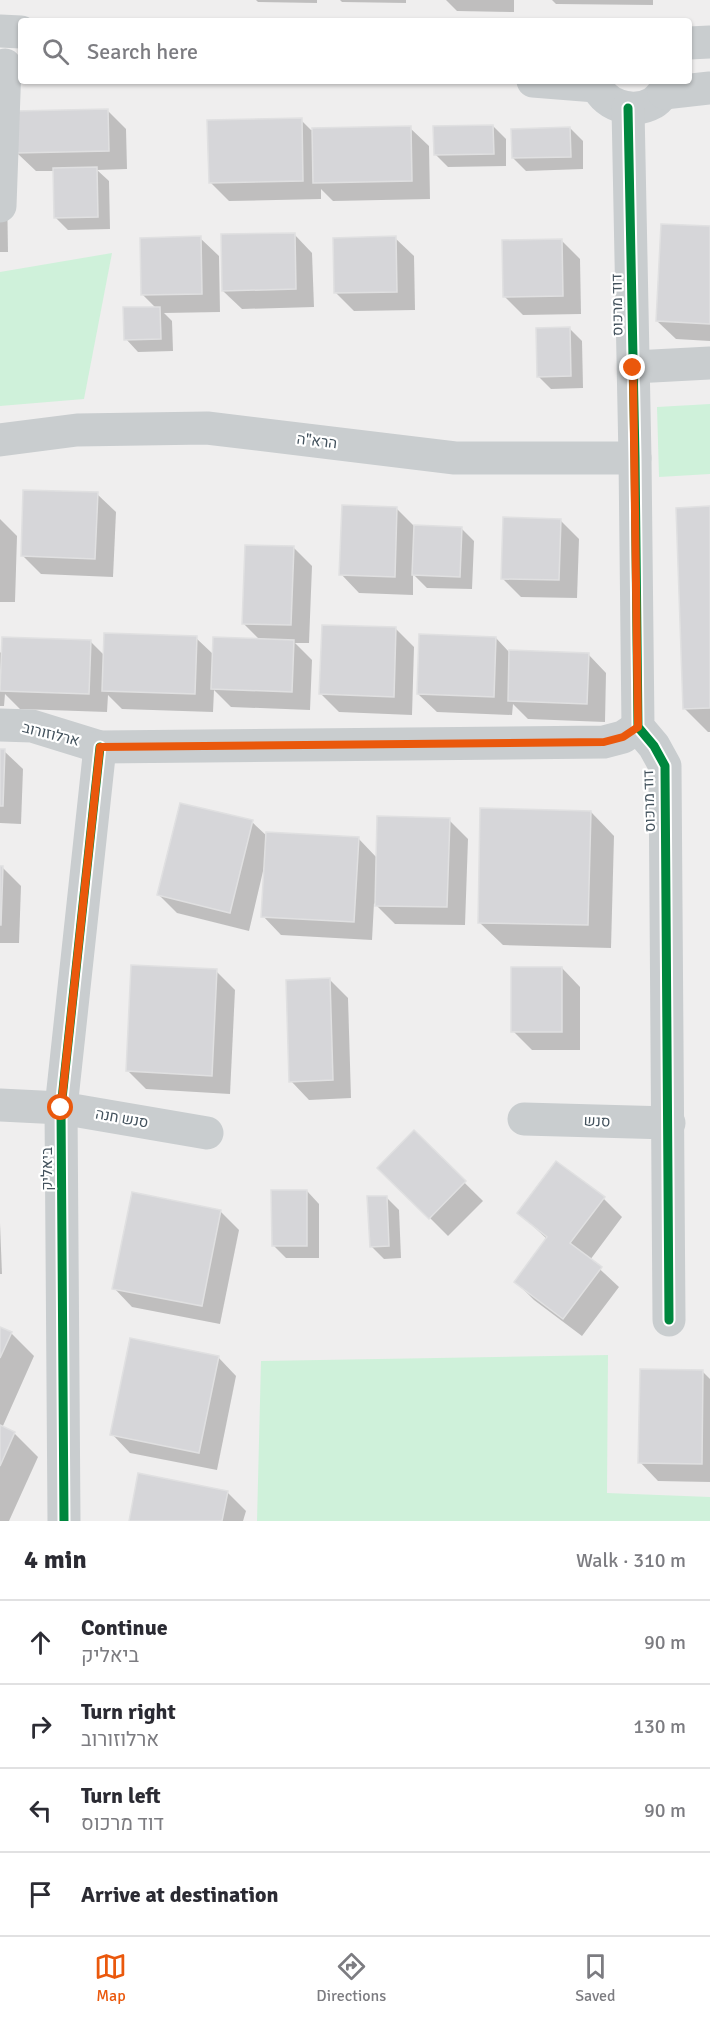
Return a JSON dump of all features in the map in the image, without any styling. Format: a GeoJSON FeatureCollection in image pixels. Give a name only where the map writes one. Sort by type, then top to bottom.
{"type":"FeatureCollection","features":[{"type":"Feature","properties":{"kind":"street"},"geometry":{"type":"LineString","coordinates":[[0,32],[18,32]]}},
{"type":"Feature","properties":{"kind":"street"},"geometry":{"type":"LineString","coordinates":[[692,43],[710,42]]}},
{"type":"Feature","properties":{"kind":"street"},"geometry":{"type":"LineString","coordinates":[[0,206],[9,65]]}},
{"type":"Feature","properties":{"kind":"street"},"geometry":{"type":"LineString","coordinates":[[597,84],[604,97],[628,108],[641,107],[654,102],[667,87],[710,88]]}},
{"type":"Feature","properties":{"kind":"street","name":"דוד מרכוס"},"geometry":{"type":"LineString","coordinates":[[628,108],[638,727],[654,746],[665,766],[669,1320]]}},
{"type":"Feature","properties":{"kind":"street"},"geometry":{"type":"LineString","coordinates":[[633,368],[710,363]]}},
{"type":"Feature","properties":{"kind":"street","name":"הרא\"ה"},"geometry":{"type":"LineString","coordinates":[[0,440],[77,430],[207,428],[455,458],[635,458]]}},
{"type":"Feature","properties":{"kind":"street","name":"ארלוזורוב"},"geometry":{"type":"LineString","coordinates":[[0,725],[32,726],[100,747],[604,742],[623,737],[638,727]]}},
{"type":"Feature","properties":{"kind":"street","name":"ביאליק"},"geometry":{"type":"LineString","coordinates":[[64,1521],[61,1108],[100,747]]}},
{"type":"Feature","properties":{"kind":"street","name":"סנש חנה"},"geometry":{"type":"LineString","coordinates":[[0,1105],[61,1108],[207,1132]]}},
{"type":"Feature","properties":{"kind":"street","name":"סנש"},"geometry":{"type":"LineString","coordinates":[[524,1119],[669,1123]]}},
{"type":"Feature","properties":{"kind":"green space"},"geometry":{"type":"Polygon","coordinates":[[[112,253],[84,399],[0,406],[0,272],[112,253]]]}},
{"type":"Feature","properties":{"kind":"green space"},"geometry":{"type":"Polygon","coordinates":[[[710,404],[710,474],[659,477],[657,407],[710,404]]]}},
{"type":"Feature","properties":{"kind":"green space"},"geometry":{"type":"Polygon","coordinates":[[[608,1355],[607,1493],[710,1497],[710,1521],[257,1521],[261,1361],[608,1355]]]}},
{"type":"Feature","properties":{"kind":"building"},"geometry":{"type":"Polygon","coordinates":[[[108,109],[109,151],[16,153],[15,111],[108,109]]]}},
{"type":"Feature","properties":{"kind":"building"},"geometry":{"type":"Polygon","coordinates":[[[302,118],[303,181],[209,183],[207,120],[302,118]]]}},
{"type":"Feature","properties":{"kind":"building"},"geometry":{"type":"Polygon","coordinates":[[[493,125],[494,154],[434,155],[433,126],[493,125]]]}},
{"type":"Feature","properties":{"kind":"building"},"geometry":{"type":"Polygon","coordinates":[[[411,126],[412,181],[313,183],[312,128],[411,126]]]}},
{"type":"Feature","properties":{"kind":"building"},"geometry":{"type":"Polygon","coordinates":[[[570,127],[571,157],[512,158],[511,129],[570,127]]]}},
{"type":"Feature","properties":{"kind":"building"},"geometry":{"type":"Polygon","coordinates":[[[97,167],[98,217],[54,218],[53,168],[97,167]]]}},
{"type":"Feature","properties":{"kind":"building"},"geometry":{"type":"Polygon","coordinates":[[[661,224],[710,226],[710,324],[656,321],[661,224]]]}},
{"type":"Feature","properties":{"kind":"building"},"geometry":{"type":"Polygon","coordinates":[[[295,233],[296,289],[222,291],[221,234],[295,233]]]}},
{"type":"Feature","properties":{"kind":"building"},"geometry":{"type":"Polygon","coordinates":[[[201,236],[202,294],[141,295],[140,238],[201,236]]]}},
{"type":"Feature","properties":{"kind":"building"},"geometry":{"type":"Polygon","coordinates":[[[396,236],[397,292],[334,293],[333,238],[396,236]]]}},
{"type":"Feature","properties":{"kind":"building"},"geometry":{"type":"Polygon","coordinates":[[[562,239],[563,296],[503,297],[502,240],[562,239]]]}},
{"type":"Feature","properties":{"kind":"building"},"geometry":{"type":"Polygon","coordinates":[[[123,307],[160,307],[161,339],[124,340],[123,307]]]}},
{"type":"Feature","properties":{"kind":"building"},"geometry":{"type":"Polygon","coordinates":[[[570,327],[571,376],[537,377],[536,328],[570,327]]]}},
{"type":"Feature","properties":{"kind":"building"},"geometry":{"type":"Polygon","coordinates":[[[23,490],[98,492],[95,559],[21,556],[23,490]]]}},
{"type":"Feature","properties":{"kind":"building"},"geometry":{"type":"Polygon","coordinates":[[[342,505],[397,507],[395,577],[339,575],[342,505]]]}},
{"type":"Feature","properties":{"kind":"building"},"geometry":{"type":"Polygon","coordinates":[[[710,506],[710,708],[683,709],[676,508],[710,506]]]}},
{"type":"Feature","properties":{"kind":"building"},"geometry":{"type":"Polygon","coordinates":[[[503,517],[561,519],[559,580],[501,579],[503,517]]]}},
{"type":"Feature","properties":{"kind":"building"},"geometry":{"type":"Polygon","coordinates":[[[414,525],[462,527],[460,577],[412,575],[414,525]]]}},
{"type":"Feature","properties":{"kind":"building"},"geometry":{"type":"Polygon","coordinates":[[[245,545],[294,546],[291,625],[242,624],[245,545]]]}},
{"type":"Feature","properties":{"kind":"building"},"geometry":{"type":"Polygon","coordinates":[[[322,625],[396,627],[394,697],[319,694],[322,625]]]}},
{"type":"Feature","properties":{"kind":"building"},"geometry":{"type":"Polygon","coordinates":[[[104,633],[197,636],[195,694],[102,691],[104,633]]]}},
{"type":"Feature","properties":{"kind":"building"},"geometry":{"type":"Polygon","coordinates":[[[419,634],[496,637],[494,697],[417,694],[419,634]]]}},
{"type":"Feature","properties":{"kind":"building"},"geometry":{"type":"Polygon","coordinates":[[[2,637],[91,640],[89,694],[0,691],[2,637]]]}},
{"type":"Feature","properties":{"kind":"building"},"geometry":{"type":"Polygon","coordinates":[[[213,637],[294,640],[292,692],[211,689],[213,637]]]}},
{"type":"Feature","properties":{"kind":"building"},"geometry":{"type":"Polygon","coordinates":[[[509,650],[589,653],[587,704],[508,701],[509,650]]]}},
{"type":"Feature","properties":{"kind":"building"},"geometry":{"type":"Polygon","coordinates":[[[0,749],[5,749],[3,806],[0,806],[0,749]]]}},
{"type":"Feature","properties":{"kind":"building"},"geometry":{"type":"Polygon","coordinates":[[[180,803],[253,820],[230,913],[157,895],[180,803]]]}},
{"type":"Feature","properties":{"kind":"building"},"geometry":{"type":"Polygon","coordinates":[[[480,808],[591,811],[588,925],[478,923],[480,808]]]}},
{"type":"Feature","properties":{"kind":"building"},"geometry":{"type":"Polygon","coordinates":[[[377,816],[450,818],[447,907],[375,906],[377,816]]]}},
{"type":"Feature","properties":{"kind":"building"},"geometry":{"type":"Polygon","coordinates":[[[266,832],[359,837],[354,922],[261,917],[266,832]]]}},
{"type":"Feature","properties":{"kind":"building"},"geometry":{"type":"Polygon","coordinates":[[[0,866],[3,866],[1,925],[0,925],[0,866]]]}},
{"type":"Feature","properties":{"kind":"building"},"geometry":{"type":"Polygon","coordinates":[[[131,965],[217,969],[212,1076],[126,1071],[131,965]]]}},
{"type":"Feature","properties":{"kind":"building"},"geometry":{"type":"Polygon","coordinates":[[[511,967],[562,967],[562,1032],[511,1032],[511,967]]]}},
{"type":"Feature","properties":{"kind":"building"},"geometry":{"type":"Polygon","coordinates":[[[330,978],[333,1080],[289,1082],[286,980],[330,978]]]}},
{"type":"Feature","properties":{"kind":"building"},"geometry":{"type":"Polygon","coordinates":[[[414,1130],[466,1181],[429,1219],[377,1168],[414,1130]]]}},
{"type":"Feature","properties":{"kind":"building"},"geometry":{"type":"Polygon","coordinates":[[[556,1161],[605,1197],[570,1243],[602,1267],[563,1319],[514,1282],[547,1237],[517,1213],[556,1161]]]}},
{"type":"Feature","properties":{"kind":"building"},"geometry":{"type":"Polygon","coordinates":[[[271,1190],[307,1190],[307,1246],[272,1246],[271,1190]]]}},
{"type":"Feature","properties":{"kind":"building"},"geometry":{"type":"Polygon","coordinates":[[[132,1192],[221,1210],[202,1306],[112,1289],[132,1192]]]}},
{"type":"Feature","properties":{"kind":"building"},"geometry":{"type":"Polygon","coordinates":[[[367,1196],[387,1196],[389,1246],[370,1247],[367,1196]]]}},
{"type":"Feature","properties":{"kind":"building"},"geometry":{"type":"Polygon","coordinates":[[[0,1327],[12,1332],[0,1358],[0,1327]]]}},
{"type":"Feature","properties":{"kind":"building"},"geometry":{"type":"Polygon","coordinates":[[[130,1338],[219,1356],[199,1453],[110,1435],[130,1338]]]}},
{"type":"Feature","properties":{"kind":"building"},"geometry":{"type":"Polygon","coordinates":[[[640,1369],[703,1370],[702,1464],[638,1463],[640,1369]]]}},
{"type":"Feature","properties":{"kind":"building"},"geometry":{"type":"Polygon","coordinates":[[[0,1425],[15,1432],[0,1466],[0,1425]]]}},
{"type":"Feature","properties":{"kind":"building"},"geometry":{"type":"Polygon","coordinates":[[[138,1473],[228,1491],[222,1521],[129,1521],[138,1473]]]}},
{"type":"Feature","properties":{"kind":"cycle path"},"geometry":{"type":"LineString","coordinates":[[628,108],[638,727],[654,746],[665,766],[669,1320]]}},
{"type":"Feature","properties":{"kind":"cycle path"},"geometry":{"type":"LineString","coordinates":[[64,1521],[61,1108],[100,747]]}},
{"type":"Feature","properties":{"kind":"route"},"geometry":{"type":"LineString","coordinates":[[61,1108],[100,747],[604,742],[623,737],[638,727],[633,368]]}}]}
